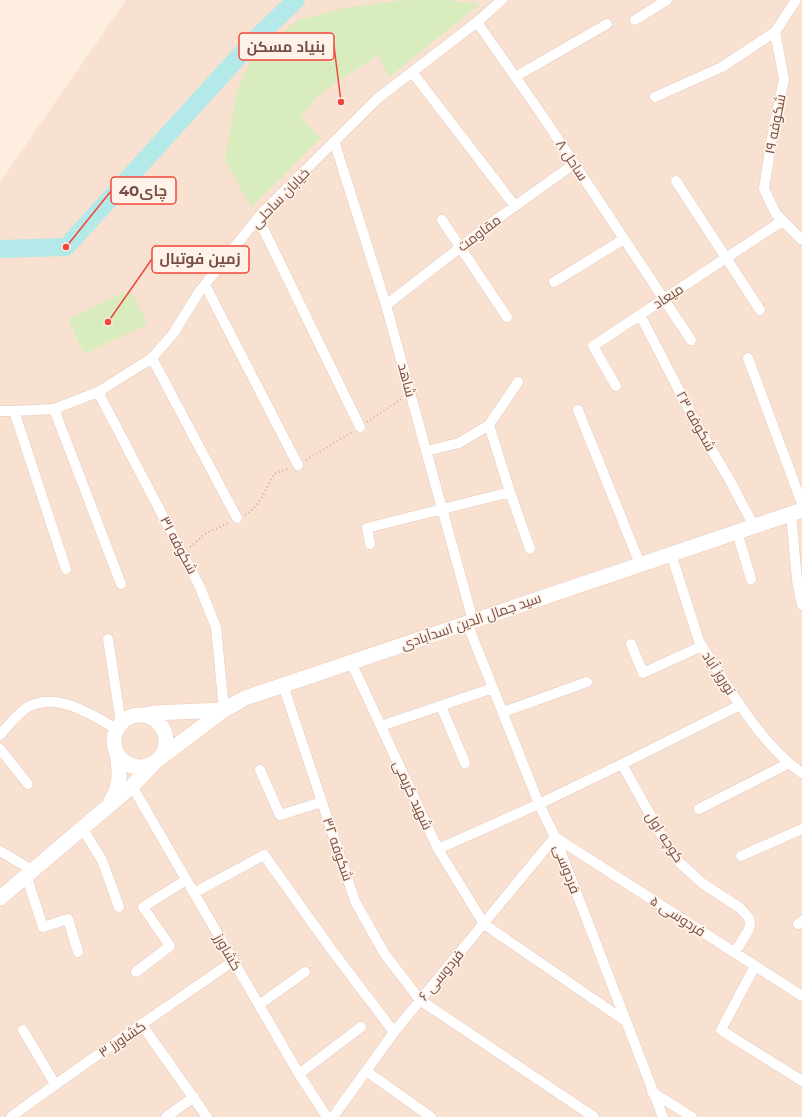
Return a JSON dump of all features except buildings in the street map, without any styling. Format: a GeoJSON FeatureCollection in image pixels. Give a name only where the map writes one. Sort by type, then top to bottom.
{"type":"FeatureCollection","features":[{"type":"Feature","properties":{"kind":"main road","name":"سید جمال الدین اسدآبادی"},"geometry":{"type":"LineString","coordinates":[[155,762],[224,710],[245,698],[737,532],[798,509]]}},
{"type":"Feature","properties":{"kind":"main road"},"geometry":{"type":"LineString","coordinates":[[109,805],[117,791],[120,771],[114,746],[114,738],[119,726],[132,716],[154,713],[224,710]]}},
{"type":"Feature","properties":{"kind":"main road"},"geometry":{"type":"LineString","coordinates":[[0,898],[132,786],[162,756],[166,748],[165,731],[157,721],[145,715]]}},
{"type":"Feature","properties":{"kind":"main road"},"geometry":{"type":"LineString","coordinates":[[117,754],[123,761],[135,766],[148,766],[155,762]]}},
{"type":"Feature","properties":{"kind":"street","name":"خیابان ساحلی"},"geometry":{"type":"LineString","coordinates":[[0,410],[14,411],[54,409],[98,392],[152,358],[173,334],[205,285],[258,218],[377,99],[477,22],[502,0]]}},
{"type":"Feature","properties":{"kind":"street"},"geometry":{"type":"LineString","coordinates":[[635,20],[667,0]]}},
{"type":"Feature","properties":{"kind":"street"},"geometry":{"type":"LineString","coordinates":[[655,97],[722,67],[775,32],[796,0]]}},
{"type":"Feature","properties":{"kind":"street","name":"ساحل ۸"},"geometry":{"type":"LineString","coordinates":[[477,22],[542,115],[691,340]]}},
{"type":"Feature","properties":{"kind":"street"},"geometry":{"type":"LineString","coordinates":[[515,77],[607,24]]}},
{"type":"Feature","properties":{"kind":"street","name":"شکوفه ۱۹"},"geometry":{"type":"LineString","coordinates":[[775,32],[784,78],[772,137],[764,188],[776,214],[802,240]]}},
{"type":"Feature","properties":{"kind":"street"},"geometry":{"type":"LineString","coordinates":[[412,72],[515,206]]}},
{"type":"Feature","properties":{"kind":"street","name":"شاهد"},"geometry":{"type":"LineString","coordinates":[[334,141],[386,305],[442,510],[470,622]]}},
{"type":"Feature","properties":{"kind":"street","name":"مقاومت"},"geometry":{"type":"LineString","coordinates":[[386,305],[515,206],[574,164]]}},
{"type":"Feature","properties":{"kind":"street"},"geometry":{"type":"LineString","coordinates":[[676,181],[760,310]]}},
{"type":"Feature","properties":{"kind":"street"},"geometry":{"type":"LineString","coordinates":[[258,218],[360,427]]}},
{"type":"Feature","properties":{"kind":"street"},"geometry":{"type":"LineString","coordinates":[[442,220],[507,317]]}},
{"type":"Feature","properties":{"kind":"street","name":"میعاد"},"geometry":{"type":"LineString","coordinates":[[616,386],[593,346],[782,221]]}},
{"type":"Feature","properties":{"kind":"street"},"geometry":{"type":"LineString","coordinates":[[554,282],[624,239]]}},
{"type":"Feature","properties":{"kind":"street"},"geometry":{"type":"LineString","coordinates":[[205,285],[298,465]]}},
{"type":"Feature","properties":{"kind":"street","name":"شکوفه ۲۳"},"geometry":{"type":"LineString","coordinates":[[640,315],[696,422],[754,526]]}},
{"type":"Feature","properties":{"kind":"street"},"geometry":{"type":"LineString","coordinates":[[152,358],[237,518]]}},
{"type":"Feature","properties":{"kind":"street"},"geometry":{"type":"LineString","coordinates":[[748,358],[798,509],[797,580],[802,606]]}},
{"type":"Feature","properties":{"kind":"street"},"geometry":{"type":"LineString","coordinates":[[426,451],[459,443],[489,424],[518,382]]}},
{"type":"Feature","properties":{"kind":"street","name":"شکوفه ۳۱"},"geometry":{"type":"LineString","coordinates":[[98,392],[199,585],[216,627],[224,710]]}},
{"type":"Feature","properties":{"kind":"street"},"geometry":{"type":"LineString","coordinates":[[54,409],[120,584]]}},
{"type":"Feature","properties":{"kind":"street"},"geometry":{"type":"LineString","coordinates":[[578,410],[640,564]]}},
{"type":"Feature","properties":{"kind":"street"},"geometry":{"type":"LineString","coordinates":[[14,411],[66,569]]}},
{"type":"Feature","properties":{"kind":"street"},"geometry":{"type":"LineString","coordinates":[[489,424],[510,492],[530,549]]}},
{"type":"Feature","properties":{"kind":"street"},"geometry":{"type":"LineString","coordinates":[[370,544],[367,528],[510,492]]}},
{"type":"Feature","properties":{"kind":"street"},"geometry":{"type":"LineString","coordinates":[[737,532],[751,579]]}},
{"type":"Feature","properties":{"kind":"street","name":"نوروز آباد"},"geometry":{"type":"LineString","coordinates":[[671,554],[699,641],[740,705],[761,733],[789,763],[802,773]]}},
{"type":"Feature","properties":{"kind":"street","name":"فردوسی"},"geometry":{"type":"LineString","coordinates":[[470,622],[493,688],[539,804],[555,837],[624,1020],[663,1117]]}},
{"type":"Feature","properties":{"kind":"street"},"geometry":{"type":"LineString","coordinates":[[0,736],[14,719],[28,708],[43,701],[66,704],[119,726],[108,639]]}},
{"type":"Feature","properties":{"kind":"street"},"geometry":{"type":"LineString","coordinates":[[631,644],[643,673],[702,646]]}},
{"type":"Feature","properties":{"kind":"street","name":"شهید کریمی"},"geometry":{"type":"LineString","coordinates":[[351,662],[438,849],[484,924]]}},
{"type":"Feature","properties":{"kind":"street"},"geometry":{"type":"LineString","coordinates":[[503,712],[587,682]]}},
{"type":"Feature","properties":{"kind":"street","name":"شکوفه ۳۲"},"geometry":{"type":"LineString","coordinates":[[283,685],[355,901],[384,953],[420,1000],[594,1117]]}},
{"type":"Feature","properties":{"kind":"street"},"geometry":{"type":"LineString","coordinates":[[381,726],[493,688]]}},
{"type":"Feature","properties":{"kind":"street"},"geometry":{"type":"LineString","coordinates":[[438,849],[539,804],[740,705]]}},
{"type":"Feature","properties":{"kind":"street"},"geometry":{"type":"LineString","coordinates":[[441,706],[465,763]]}},
{"type":"Feature","properties":{"kind":"street"},"geometry":{"type":"LineString","coordinates":[[0,749],[28,784]]}},
{"type":"Feature","properties":{"kind":"street"},"geometry":{"type":"LineString","coordinates":[[699,809],[789,763]]}},
{"type":"Feature","properties":{"kind":"street","name":"کوچه اول"},"geometry":{"type":"LineString","coordinates":[[622,764],[662,836],[680,863],[702,883],[740,908],[749,918],[750,925],[748,931],[735,952]]}},
{"type":"Feature","properties":{"kind":"street"},"geometry":{"type":"LineString","coordinates":[[260,770],[280,815],[322,802]]}},
{"type":"Feature","properties":{"kind":"street","name":"کشاورز"},"geometry":{"type":"LineString","coordinates":[[132,786],[258,1005],[299,1074],[327,1117]]}},
{"type":"Feature","properties":{"kind":"street"},"geometry":{"type":"LineString","coordinates":[[82,828],[102,860],[119,907]]}},
{"type":"Feature","properties":{"kind":"street"},"geometry":{"type":"LineString","coordinates":[[740,856],[802,829]]}},
{"type":"Feature","properties":{"kind":"street","name":"فردوسی ۵"},"geometry":{"type":"LineString","coordinates":[[555,837],[802,996]]}},
{"type":"Feature","properties":{"kind":"street","name":"فردوسی ۶"},"geometry":{"type":"LineString","coordinates":[[334,1117],[394,1032],[555,837]]}},
{"type":"Feature","properties":{"kind":"street"},"geometry":{"type":"LineString","coordinates":[[0,851],[29,872],[44,927],[68,919],[78,952]]}},
{"type":"Feature","properties":{"kind":"street"},"geometry":{"type":"LineString","coordinates":[[194,893],[264,855],[331,949],[394,1032]]}},
{"type":"Feature","properties":{"kind":"street"},"geometry":{"type":"LineString","coordinates":[[136,972],[170,946],[143,907],[186,880]]}},
{"type":"Feature","properties":{"kind":"street"},"geometry":{"type":"LineString","coordinates":[[484,924],[624,1020]]}},
{"type":"Feature","properties":{"kind":"street","name":"کشاورز ۳"},"geometry":{"type":"LineString","coordinates":[[11,1117],[55,1084],[233,961]]}},
{"type":"Feature","properties":{"kind":"street"},"geometry":{"type":"LineString","coordinates":[[756,966],[721,1030],[802,1081]]}},
{"type":"Feature","properties":{"kind":"street"},"geometry":{"type":"LineString","coordinates":[[258,1005],[305,972]]}},
{"type":"Feature","properties":{"kind":"street"},"geometry":{"type":"LineString","coordinates":[[142,1025],[208,1117]]}},
{"type":"Feature","properties":{"kind":"street"},"geometry":{"type":"LineString","coordinates":[[299,1074],[361,1027]]}},
{"type":"Feature","properties":{"kind":"street"},"geometry":{"type":"LineString","coordinates":[[23,1030],[55,1084]]}},
{"type":"Feature","properties":{"kind":"street"},"geometry":{"type":"LineString","coordinates":[[366,1071],[431,1117]]}},
{"type":"Feature","properties":{"kind":"street"},"geometry":{"type":"LineString","coordinates":[[652,1092],[692,1117]]}},
{"type":"Feature","properties":{"kind":"street"},"geometry":{"type":"LineString","coordinates":[[166,1117],[194,1098]]}},
{"type":"Feature","properties":{"kind":"shaded area"},"geometry":{"type":"Polygon","coordinates":[[[126,0],[802,0],[802,1117],[0,1117],[0,182],[126,0]]]}},
{"type":"Feature","properties":{"kind":"green space"},"geometry":{"type":"Polygon","coordinates":[[[404,0],[447,0],[480,4],[389,77],[378,55],[317,96],[301,118],[321,138],[251,208],[225,159],[237,91],[253,55],[298,20],[344,8],[404,0]]]}},
{"type":"Feature","properties":{"kind":"green space"},"geometry":{"type":"Polygon","coordinates":[[[130,290],[148,324],[84,354],[68,319],[130,290]]]}},
{"type":"Feature","properties":{"kind":"waterway"},"geometry":{"type":"LineString","coordinates":[[0,249],[66,247],[252,42],[296,0]]}},
{"type":"Feature","properties":{"kind":"place","name":"بنیاد مسکن"},"geometry":{"type":"Point","coordinates":[341,102]}},
{"type":"Feature","properties":{"kind":"place","name":"40چای"},"geometry":{"type":"Point","coordinates":[66,247]}},
{"type":"Feature","properties":{"kind":"place","name":"زمین فوتبال"},"geometry":{"type":"Point","coordinates":[108,322]}}]}
